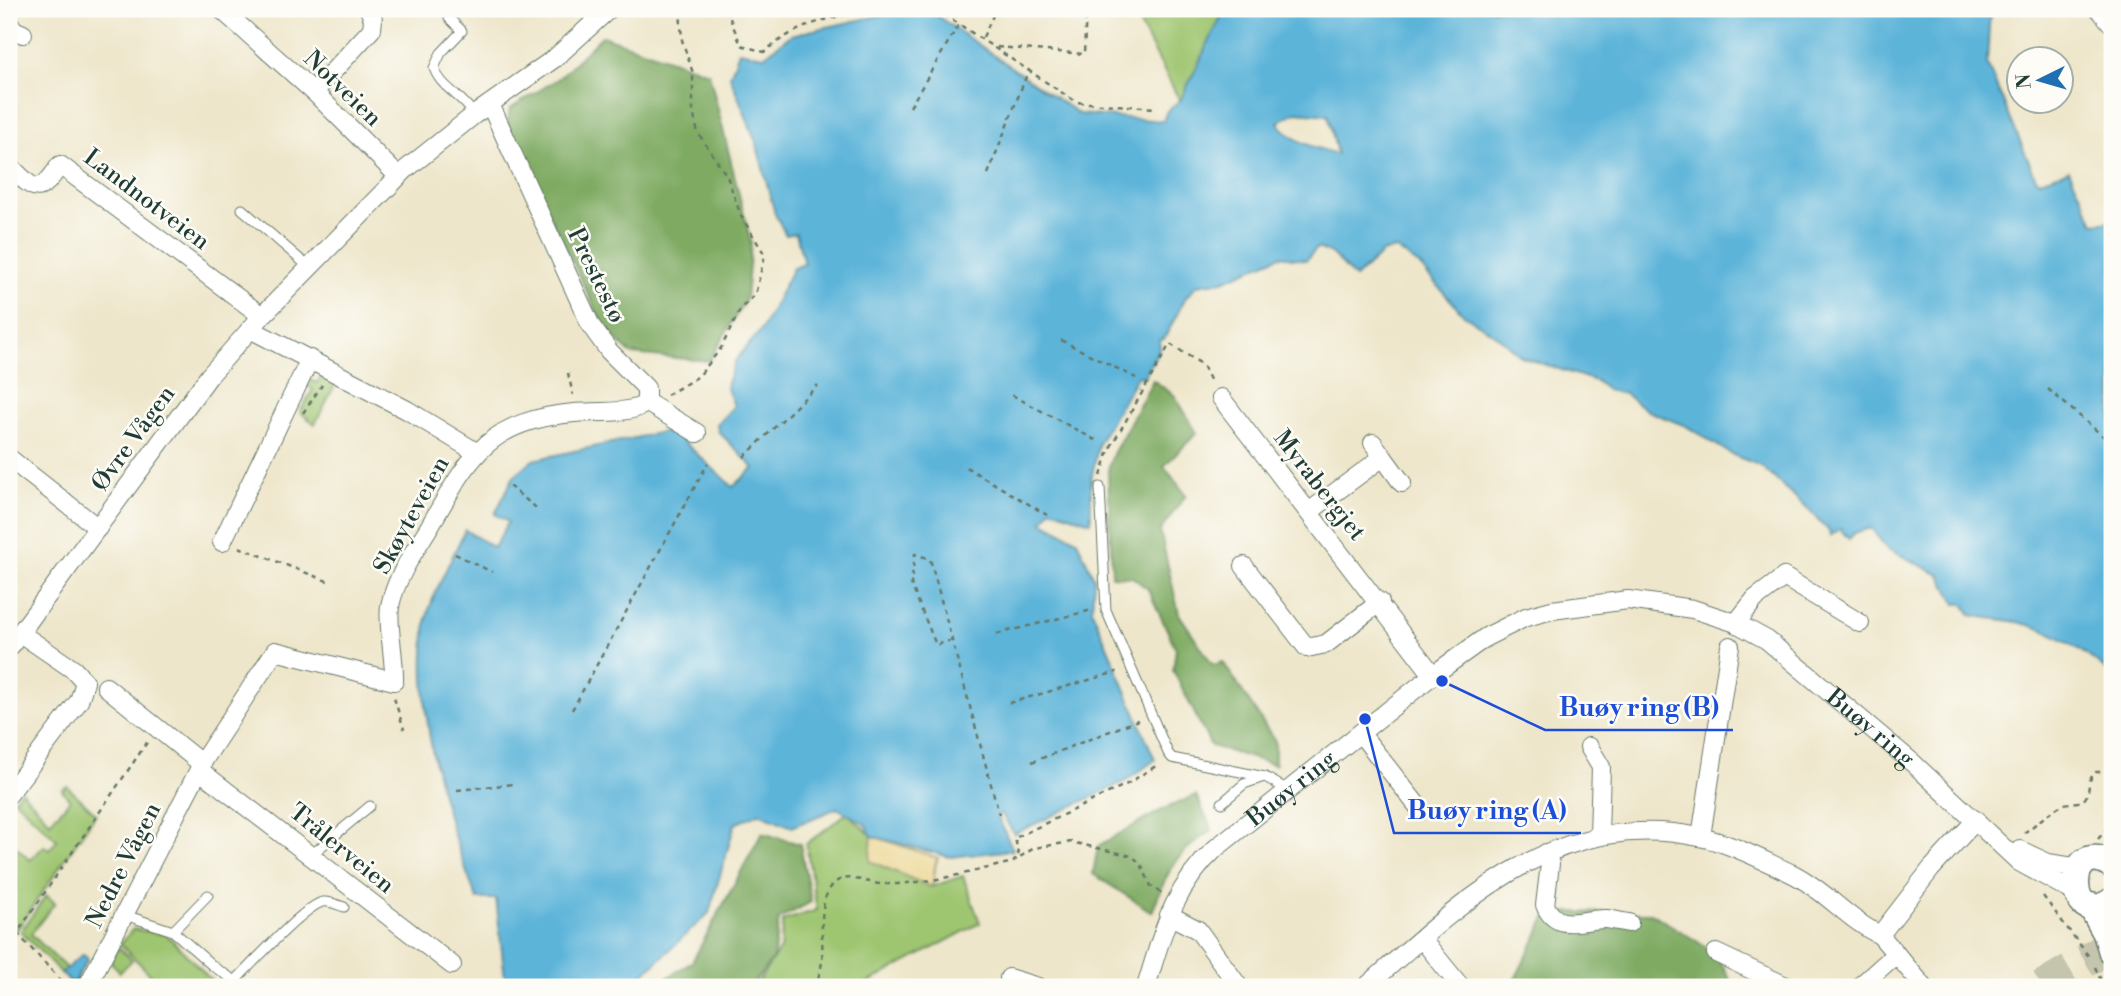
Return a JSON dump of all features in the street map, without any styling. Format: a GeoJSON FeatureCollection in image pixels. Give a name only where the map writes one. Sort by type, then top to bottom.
{"type":"FeatureCollection","features":[{"type":"Feature","properties":{"kind":"main road"},"geometry":{"type":"LineString","coordinates":[[2112,839],[2093,882],[2112,952]]}},
{"type":"Feature","properties":{"kind":"street","name":"Notveien"},"geometry":{"type":"LineString","coordinates":[[221,9],[314,92],[398,176]]}},
{"type":"Feature","properties":{"kind":"street"},"geometry":{"type":"LineString","coordinates":[[314,92],[372,29],[373,19],[369,9]]}},
{"type":"Feature","properties":{"kind":"street","name":"Øvre Vågen"},"geometry":{"type":"LineString","coordinates":[[9,648],[209,376],[256,323],[398,176],[474,115],[555,58],[609,9]]}},
{"type":"Feature","properties":{"kind":"street"},"geometry":{"type":"LineString","coordinates":[[2099,9],[2112,23]]}},
{"type":"Feature","properties":{"kind":"street","name":"Prestestø"},"geometry":{"type":"LineString","coordinates":[[490,104],[591,326],[609,351],[646,388],[646,402]]}},
{"type":"Feature","properties":{"kind":"street","name":"Landnotveien"},"geometry":{"type":"LineString","coordinates":[[9,164],[30,186],[39,188],[46,186],[60,165],[256,323]]}},
{"type":"Feature","properties":{"kind":"street","name":"Skøyteveien"},"geometry":{"type":"LineString","coordinates":[[256,323],[310,359],[476,452]]}},
{"type":"Feature","properties":{"kind":"street"},"geometry":{"type":"LineString","coordinates":[[222,542],[310,359]]}},
{"type":"Feature","properties":{"kind":"street","name":"Myrabergjet"},"geometry":{"type":"LineString","coordinates":[[1221,398],[1380,602],[1433,675]]}},
{"type":"Feature","properties":{"kind":"street"},"geometry":{"type":"LineString","coordinates":[[646,402],[697,433]]}},
{"type":"Feature","properties":{"kind":"street","name":"Skøyteveien"},"geometry":{"type":"LineString","coordinates":[[394,681],[390,607],[402,577],[463,466],[491,439],[517,426],[572,413],[635,410],[646,402]]}},
{"type":"Feature","properties":{"kind":"street"},"geometry":{"type":"LineString","coordinates":[[1310,512],[1378,450],[1402,483]]}},
{"type":"Feature","properties":{"kind":"street"},"geometry":{"type":"LineString","coordinates":[[9,458],[98,528]]}},
{"type":"Feature","properties":{"kind":"street"},"geometry":{"type":"LineString","coordinates":[[1244,566],[1307,648],[1326,644],[1380,602]]}},
{"type":"Feature","properties":{"kind":"street"},"geometry":{"type":"LineString","coordinates":[[1736,623],[1755,599],[1784,577],[1860,623]]}},
{"type":"Feature","properties":{"kind":"street","name":"Buøy ring"},"geometry":{"type":"LineString","coordinates":[[1146,987],[1169,915],[1192,872],[1216,848],[1433,675],[1486,637],[1514,622],[1581,604],[1628,600],[1662,603],[1693,608],[1736,623],[1767,640],[1807,672],[1976,820],[2048,863],[2093,882]]}},
{"type":"Feature","properties":{"kind":"street"},"geometry":{"type":"LineString","coordinates":[[9,794],[79,701],[85,681],[74,670],[20,633]]}},
{"type":"Feature","properties":{"kind":"street"},"geometry":{"type":"LineString","coordinates":[[1701,837],[1730,646]]}},
{"type":"Feature","properties":{"kind":"street","name":"Nedre Vågen"},"geometry":{"type":"LineString","coordinates":[[87,987],[201,767],[275,651],[363,671],[394,681]]}},
{"type":"Feature","properties":{"kind":"street"},"geometry":{"type":"LineString","coordinates":[[106,687],[201,767]]}},
{"type":"Feature","properties":{"kind":"street"},"geometry":{"type":"LineString","coordinates":[[1361,734],[1420,809]]}},
{"type":"Feature","properties":{"kind":"street"},"geometry":{"type":"LineString","coordinates":[[1589,747],[1601,767],[1600,835]]}},
{"type":"Feature","properties":{"kind":"street","name":"Trålerveien"},"geometry":{"type":"LineString","coordinates":[[201,767],[310,856],[452,965]]}},
{"type":"Feature","properties":{"kind":"street"},"geometry":{"type":"LineString","coordinates":[[1880,935],[1931,869],[1976,820]]}},
{"type":"Feature","properties":{"kind":"street"},"geometry":{"type":"LineString","coordinates":[[1366,987],[1500,878],[1546,853],[1600,835],[1651,832],[1701,837],[1796,876],[1822,891],[1880,935],[1924,987]]}},
{"type":"Feature","properties":{"kind":"street","name":"Buøy ring"},"geometry":{"type":"LineString","coordinates":[[2009,839],[2020,862],[2093,882]]}},
{"type":"Feature","properties":{"kind":"street"},"geometry":{"type":"LineString","coordinates":[[1546,853],[1550,864],[1545,905],[1552,915],[1560,921],[1577,924],[1604,919],[1629,923]]}},
{"type":"Feature","properties":{"kind":"street"},"geometry":{"type":"LineString","coordinates":[[1169,915],[1198,930],[1239,987]]}},
{"type":"Feature","properties":{"kind":"street"},"geometry":{"type":"LineString","coordinates":[[1422,939],[1460,986]]}},
{"type":"Feature","properties":{"kind":"street"},"geometry":{"type":"LineString","coordinates":[[1716,953],[1788,987]]}},
{"type":"Feature","properties":{"kind":"street"},"geometry":{"type":"LineString","coordinates":[[1858,987],[1896,954]]}},
{"type":"Feature","properties":{"kind":"street"},"geometry":{"type":"LineString","coordinates":[[1009,978],[1038,987]]}},
{"type":"Feature","properties":{"kind":"lane"},"geometry":{"type":"LineString","coordinates":[[449,18],[461,31],[441,53],[434,68],[438,79],[470,108],[474,115]]}},
{"type":"Feature","properties":{"kind":"lane"},"geometry":{"type":"LineString","coordinates":[[242,209],[310,268]]}},
{"type":"Feature","properties":{"kind":"lane"},"geometry":{"type":"LineString","coordinates":[[1100,486],[1106,610],[1162,743],[1172,758],[1265,777],[1288,790]]}},
{"type":"Feature","properties":{"kind":"lane"},"geometry":{"type":"LineString","coordinates":[[1222,803],[1244,784],[1265,777]]}},
{"type":"Feature","properties":{"kind":"lane"},"geometry":{"type":"LineString","coordinates":[[310,856],[370,806]]}},
{"type":"Feature","properties":{"kind":"lane"},"geometry":{"type":"LineString","coordinates":[[173,931],[208,895]]}},
{"type":"Feature","properties":{"kind":"lane"},"geometry":{"type":"LineString","coordinates":[[234,982],[296,920],[318,903],[344,907]]}},
{"type":"Feature","properties":{"kind":"lane"},"geometry":{"type":"LineString","coordinates":[[125,915],[173,931],[234,982],[245,987]]}},
{"type":"Feature","properties":{"kind":"path"},"geometry":{"type":"LineString","coordinates":[[676,388],[699,376],[721,348],[741,308],[755,295],[765,255],[741,216],[727,176],[698,133],[693,111],[693,73],[682,40],[680,9]]}},
{"type":"Feature","properties":{"kind":"path"},"geometry":{"type":"LineString","coordinates":[[726,9],[741,45],[764,52],[788,32],[870,9]]}},
{"type":"Feature","properties":{"kind":"path"},"geometry":{"type":"LineString","coordinates":[[936,9],[983,37],[1076,102],[1156,108]]}},
{"type":"Feature","properties":{"kind":"path"},"geometry":{"type":"LineString","coordinates":[[983,37],[996,9]]}},
{"type":"Feature","properties":{"kind":"path"},"geometry":{"type":"LineString","coordinates":[[994,46],[1084,54],[1086,9]]}},
{"type":"Feature","properties":{"kind":"path"},"geometry":{"type":"LineString","coordinates":[[910,107],[960,24]]}},
{"type":"Feature","properties":{"kind":"path"},"geometry":{"type":"LineString","coordinates":[[988,174],[1029,69]]}},
{"type":"Feature","properties":{"kind":"path"},"geometry":{"type":"LineString","coordinates":[[1061,340],[1136,378]]}},
{"type":"Feature","properties":{"kind":"path"},"geometry":{"type":"LineString","coordinates":[[1100,486],[1109,450],[1170,344],[1203,365],[1221,398]]}},
{"type":"Feature","properties":{"kind":"path"},"geometry":{"type":"LineString","coordinates":[[304,414],[332,370]]}},
{"type":"Feature","properties":{"kind":"path"},"geometry":{"type":"LineString","coordinates":[[568,373],[573,395],[583,401]]}},
{"type":"Feature","properties":{"kind":"path"},"geometry":{"type":"LineString","coordinates":[[744,457],[818,385]]}},
{"type":"Feature","properties":{"kind":"path"},"geometry":{"type":"LineString","coordinates":[[2048,389],[2112,444]]}},
{"type":"Feature","properties":{"kind":"path"},"geometry":{"type":"LineString","coordinates":[[1012,395],[1099,442]]}},
{"type":"Feature","properties":{"kind":"path"},"geometry":{"type":"LineString","coordinates":[[572,710],[708,463]]}},
{"type":"Feature","properties":{"kind":"path"},"geometry":{"type":"LineString","coordinates":[[966,467],[1047,515]]}},
{"type":"Feature","properties":{"kind":"path"},"geometry":{"type":"LineString","coordinates":[[509,486],[541,511]]}},
{"type":"Feature","properties":{"kind":"path"},"geometry":{"type":"LineString","coordinates":[[222,542],[330,582]]}},
{"type":"Feature","properties":{"kind":"path"},"geometry":{"type":"LineString","coordinates":[[455,554],[492,572]]}},
{"type":"Feature","properties":{"kind":"path"},"geometry":{"type":"LineString","coordinates":[[951,640],[936,645],[911,584],[915,554],[930,559],[999,814]]}},
{"type":"Feature","properties":{"kind":"path"},"geometry":{"type":"LineString","coordinates":[[997,634],[1092,610]]}},
{"type":"Feature","properties":{"kind":"path"},"geometry":{"type":"LineString","coordinates":[[1009,703],[1116,672]]}},
{"type":"Feature","properties":{"kind":"path"},"geometry":{"type":"LineString","coordinates":[[394,681],[394,698],[404,729]]}},
{"type":"Feature","properties":{"kind":"path"},"geometry":{"type":"LineString","coordinates":[[1032,762],[1138,720]]}},
{"type":"Feature","properties":{"kind":"path"},"geometry":{"type":"LineString","coordinates":[[9,945],[157,730]]}},
{"type":"Feature","properties":{"kind":"path"},"geometry":{"type":"LineString","coordinates":[[1020,857],[1015,838],[1172,758]]}},
{"type":"Feature","properties":{"kind":"path"},"geometry":{"type":"LineString","coordinates":[[2009,839],[2042,822],[2054,810],[2082,800],[2086,796],[2088,781],[2096,772],[2105,769],[2112,772]]}},
{"type":"Feature","properties":{"kind":"path"},"geometry":{"type":"LineString","coordinates":[[457,790],[513,784]]}},
{"type":"Feature","properties":{"kind":"path"},"geometry":{"type":"LineString","coordinates":[[815,987],[822,961],[828,891],[835,883],[850,878],[867,884],[925,882],[1013,862],[1034,848],[1071,842],[1132,856],[1141,864],[1151,886],[1162,893]]}},
{"type":"Feature","properties":{"kind":"path"},"geometry":{"type":"LineString","coordinates":[[2038,892],[2048,900],[2084,947],[2104,987]]}},
{"type":"Feature","properties":{"kind":"path"},"geometry":{"type":"LineString","coordinates":[[17,933],[67,987]]}},
{"type":"Feature","properties":{"kind":"green space"},"geometry":{"type":"Polygon","coordinates":[[[1132,9],[1225,9],[1180,101],[1132,9]]]}},
{"type":"Feature","properties":{"kind":"green space"},"geometry":{"type":"Polygon","coordinates":[[[602,36],[709,73],[751,243],[746,299],[709,361],[631,354],[604,327],[507,127],[510,109],[559,78],[602,36]]]}},
{"type":"Feature","properties":{"kind":"green space"},"geometry":{"type":"Polygon","coordinates":[[[324,372],[338,379],[315,424],[300,412],[313,389],[305,384],[308,379],[317,383],[324,372]]]}},
{"type":"Feature","properties":{"kind":"green space"},"geometry":{"type":"Polygon","coordinates":[[[1153,380],[1175,396],[1197,433],[1164,466],[1186,495],[1160,531],[1179,614],[1213,665],[1223,662],[1275,741],[1275,765],[1211,746],[1173,670],[1176,649],[1148,589],[1132,577],[1112,576],[1108,470],[1113,454],[1153,380]]]}},
{"type":"Feature","properties":{"kind":"green space"},"geometry":{"type":"Polygon","coordinates":[[[67,786],[96,814],[16,931],[9,923],[9,891],[17,882],[9,871],[13,860],[9,851],[15,846],[30,860],[44,846],[49,850],[57,840],[14,799],[21,790],[50,822],[70,800],[62,790],[67,786]]]}},
{"type":"Feature","properties":{"kind":"green space"},"geometry":{"type":"Polygon","coordinates":[[[1196,795],[1212,830],[1188,848],[1173,865],[1152,912],[1093,874],[1098,846],[1162,810],[1196,795]]]}},
{"type":"Feature","properties":{"kind":"green space"},"geometry":{"type":"Polygon","coordinates":[[[847,813],[872,836],[870,861],[931,887],[963,876],[980,923],[860,987],[755,987],[780,949],[783,921],[817,910],[806,844],[847,813]]]}},
{"type":"Feature","properties":{"kind":"green space"},"geometry":{"type":"Polygon","coordinates":[[[762,833],[800,844],[811,902],[779,919],[773,959],[750,987],[653,987],[692,962],[762,833]]]}},
{"type":"Feature","properties":{"kind":"green space"},"geometry":{"type":"Polygon","coordinates":[[[46,895],[55,903],[31,934],[79,981],[75,987],[21,932],[46,895]]]}},
{"type":"Feature","properties":{"kind":"green space"},"geometry":{"type":"Polygon","coordinates":[[[1549,912],[1651,913],[1716,953],[1734,987],[1511,987],[1549,912]]]}},
{"type":"Feature","properties":{"kind":"green space"},"geometry":{"type":"Polygon","coordinates":[[[133,929],[167,935],[218,987],[163,987],[120,944],[133,929]]]}},
{"type":"Feature","properties":{"kind":"green space"},"geometry":{"type":"Polygon","coordinates":[[[118,947],[132,960],[120,972],[110,961],[118,947]]]}},
{"type":"Feature","properties":{"kind":"sand"},"geometry":{"type":"Polygon","coordinates":[[[872,836],[938,858],[931,887],[870,861],[872,836]]]}},
{"type":"Feature","properties":{"kind":"water"},"geometry":{"type":"Polygon","coordinates":[[[909,9],[927,9],[1079,114],[1163,121],[1167,111],[1180,101],[1225,9],[1990,9],[1987,64],[2006,108],[2006,116],[2009,116],[2037,181],[2069,170],[2094,223],[2112,221],[2112,675],[2081,651],[2046,631],[2021,623],[1971,615],[1964,604],[1956,604],[1940,575],[1886,548],[1871,528],[1854,533],[1849,539],[1840,529],[1830,536],[1829,531],[1808,509],[1761,466],[1733,455],[1686,426],[1648,411],[1625,394],[1607,390],[1596,381],[1522,357],[1496,335],[1464,315],[1419,265],[1396,249],[1383,252],[1355,278],[1331,253],[1317,248],[1306,260],[1280,256],[1223,281],[1197,285],[1186,297],[1164,339],[1159,340],[1160,348],[1143,378],[1138,375],[1099,442],[1091,480],[1091,522],[1051,509],[1043,522],[1077,540],[1094,578],[1092,610],[1155,760],[1126,781],[1014,834],[1002,814],[997,815],[1013,850],[950,857],[872,836],[865,824],[837,808],[792,827],[759,813],[735,824],[709,913],[630,987],[506,987],[496,899],[477,899],[453,833],[435,764],[425,693],[424,658],[428,614],[465,530],[494,548],[508,522],[495,514],[514,476],[533,460],[671,430],[733,487],[754,468],[718,431],[717,424],[734,406],[726,386],[735,361],[762,329],[793,268],[804,264],[796,233],[786,235],[775,214],[756,142],[730,76],[739,51],[764,56],[791,35],[909,9]],[[1296,112],[1278,122],[1296,139],[1337,154],[1328,115],[1296,112]]]}},
{"type":"Feature","properties":{"kind":"water"},"geometry":{"type":"Polygon","coordinates":[[[83,954],[88,959],[73,984],[61,973],[83,954]]]}},
{"type":"Feature","properties":{"kind":"tunnel"},"geometry":{"type":"LineString","coordinates":[[2042,987],[2112,945]]}},
{"type":"Feature","properties":{"kind":"place","name":"Buøy ring (B)"},"geometry":{"type":"Point","coordinates":[1442,681]}},
{"type":"Feature","properties":{"kind":"place","name":"Buøy ring (A)"},"geometry":{"type":"Point","coordinates":[1365,719]}}]}
